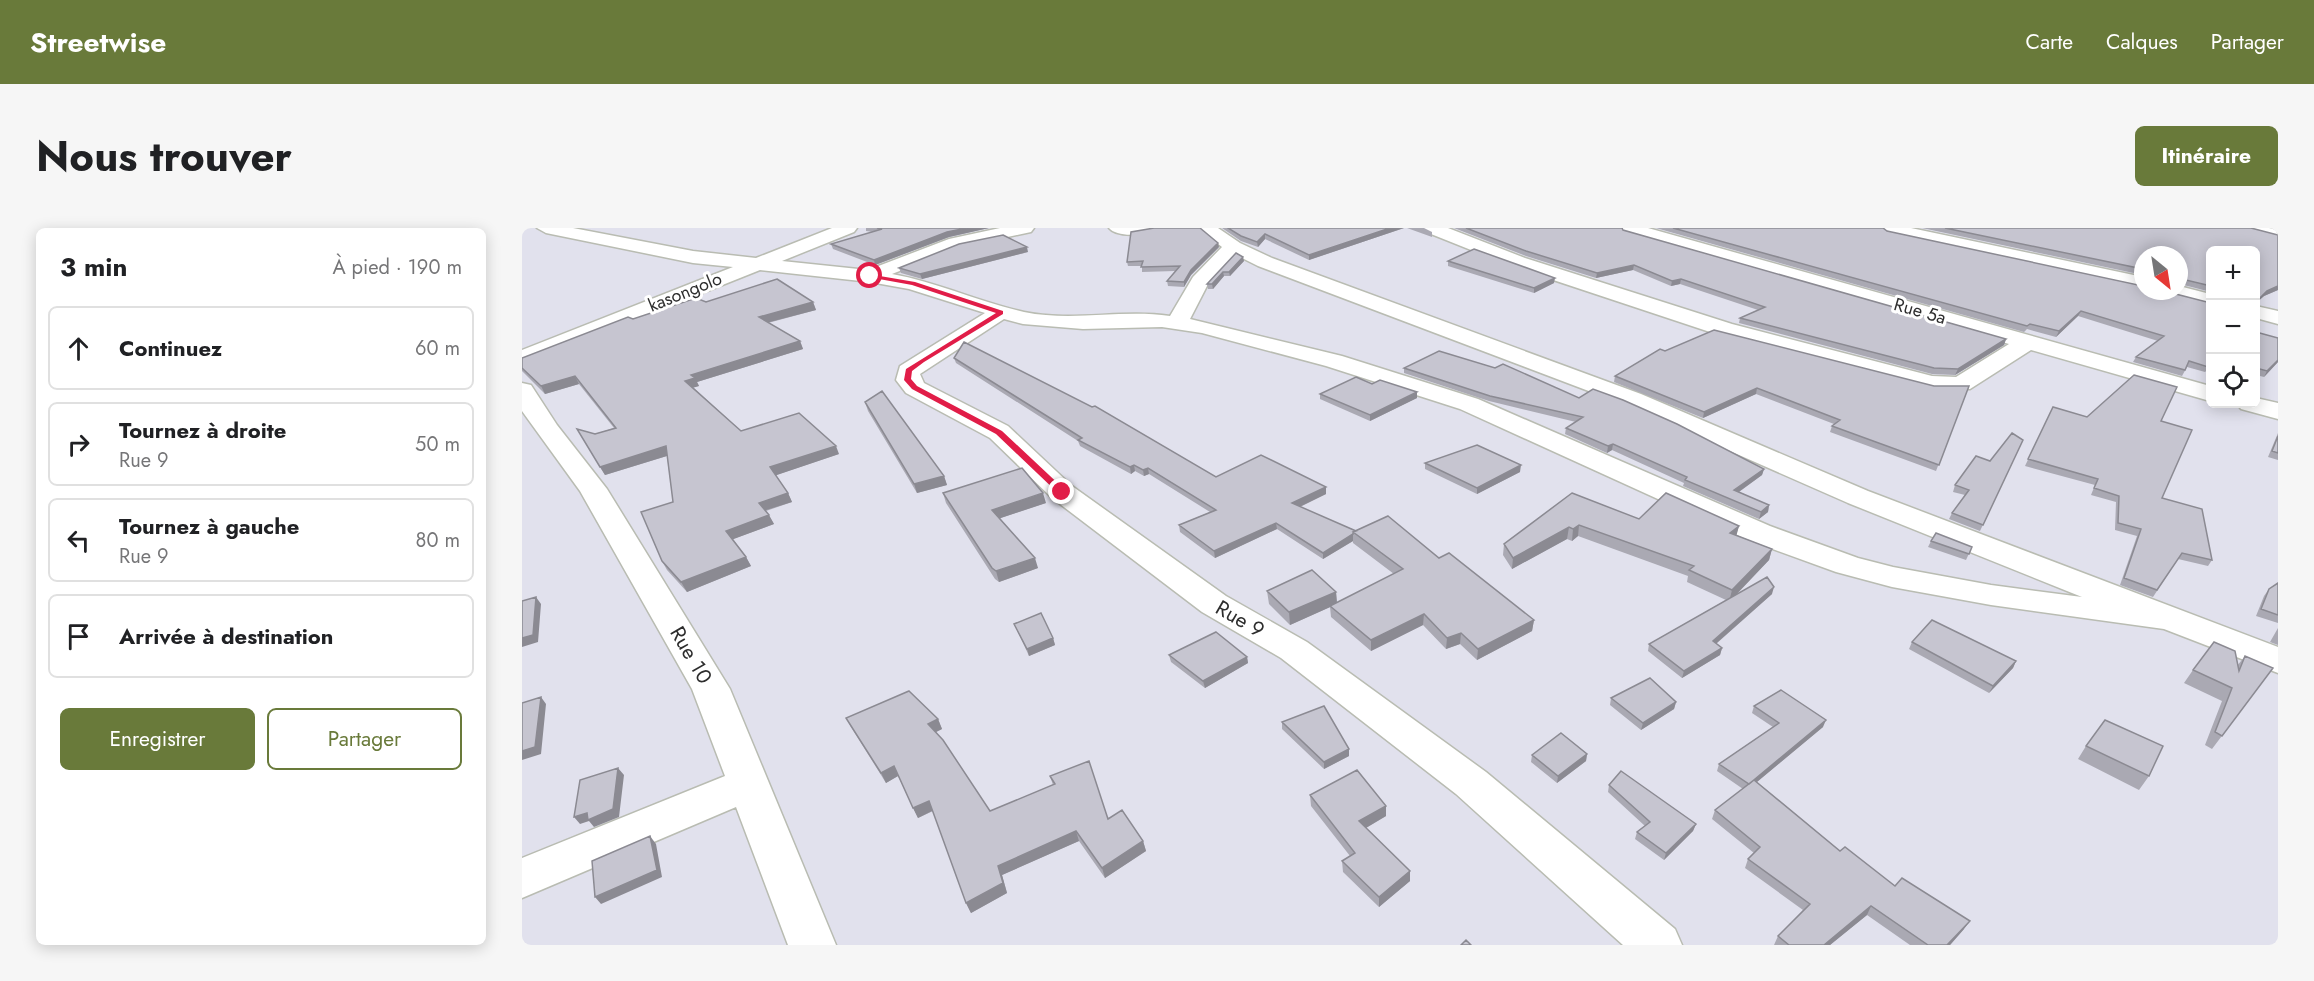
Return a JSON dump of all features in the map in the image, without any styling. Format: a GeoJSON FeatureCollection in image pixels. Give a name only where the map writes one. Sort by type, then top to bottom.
{"type":"FeatureCollection","features":[{"type":"Feature","properties":{"kind":"street"},"geometry":{"type":"LineString","coordinates":[[546,228],[693,256],[870,276],[913,284],[1001,312],[1044,321],[1083,323],[1141,320],[1178,323],[1334,361],[1469,404],[1759,533],[1847,565],[1892,577],[1991,595],[2169,619]]}},
{"type":"Feature","properties":{"kind":"street"},"geometry":{"type":"LineString","coordinates":[[584,237],[616,228]]}},
{"type":"Feature","properties":{"kind":"street","name":"kasongolo"},"geometry":{"type":"LineString","coordinates":[[522,358],[848,228]]}},
{"type":"Feature","properties":{"kind":"street"},"geometry":{"type":"LineString","coordinates":[[870,276],[955,243],[1025,228]]}},
{"type":"Feature","properties":{"kind":"street"},"geometry":{"type":"LineString","coordinates":[[1118,228],[1143,228]]}},
{"type":"Feature","properties":{"kind":"street"},"geometry":{"type":"LineString","coordinates":[[1207,228],[1234,247],[1266,262],[1632,399],[1858,497],[2278,661]]}},
{"type":"Feature","properties":{"kind":"street"},"geometry":{"type":"LineString","coordinates":[[1432,228],[1518,262],[1724,329],[1932,383],[1961,384],[2026,343]]}},
{"type":"Feature","properties":{"kind":"street","name":"Rue 5a"},"geometry":{"type":"LineString","coordinates":[[1629,228],[2206,393]]}},
{"type":"Feature","properties":{"kind":"street"},"geometry":{"type":"LineString","coordinates":[[1886,228],[2134,281]]}},
{"type":"Feature","properties":{"kind":"street"},"geometry":{"type":"LineString","coordinates":[[1946,241],[1966,228]]}},
{"type":"Feature","properties":{"kind":"street"},"geometry":{"type":"LineString","coordinates":[[2256,228],[2278,233]]}},
{"type":"Feature","properties":{"kind":"street"},"geometry":{"type":"LineString","coordinates":[[1178,323],[1185,303],[1202,278],[1215,261],[1234,247]]}},
{"type":"Feature","properties":{"kind":"street"},"geometry":{"type":"LineString","coordinates":[[2188,295],[2206,299]]}},
{"type":"Feature","properties":{"kind":"street","name":"Rue 9"},"geometry":{"type":"LineString","coordinates":[[1001,312],[921,361],[908,371],[908,380],[915,388],[999,432],[1062,492],[1195,591],[1294,650],[1462,776],[1658,945]]}},
{"type":"Feature","properties":{"kind":"street"},"geometry":{"type":"LineString","coordinates":[[2260,313],[2278,318]]}},
{"type":"Feature","properties":{"kind":"street","name":"Rue 10"},"geometry":{"type":"LineString","coordinates":[[522,390],[546,429],[593,489],[711,689],[812,945]]}},
{"type":"Feature","properties":{"kind":"street"},"geometry":{"type":"LineString","coordinates":[[2260,406],[2278,411]]}},
{"type":"Feature","properties":{"kind":"street"},"geometry":{"type":"LineString","coordinates":[[522,878],[749,784]]}},
{"type":"Feature","properties":{"kind":"building"},"geometry":{"type":"Polygon","coordinates":[[[877,228],[967,228],[947,232],[874,260],[831,244],[882,229],[877,228]]]}},
{"type":"Feature","properties":{"kind":"building"},"geometry":{"type":"Polygon","coordinates":[[[1154,228],[1200,228],[1218,243],[1191,270],[1184,282],[1167,281],[1180,266],[1141,267],[1143,261],[1127,262],[1131,232],[1154,228]]]}},
{"type":"Feature","properties":{"kind":"building"},"geometry":{"type":"Polygon","coordinates":[[[1228,228],[1390,228],[1309,255],[1265,234],[1257,242],[1228,228]]]}},
{"type":"Feature","properties":{"kind":"building"},"geometry":{"type":"Polygon","coordinates":[[[1466,228],[1622,228],[2006,339],[1958,369],[1934,368],[1740,318],[1765,307],[1681,279],[1672,281],[1634,265],[1597,273],[1526,251],[1466,228]]]}},
{"type":"Feature","properties":{"kind":"building"},"geometry":{"type":"Polygon","coordinates":[[[1673,228],[1883,228],[1887,231],[2134,284],[2134,300],[2188,300],[2188,297],[2206,302],[2206,366],[2189,361],[2185,370],[2136,357],[2164,336],[2081,311],[2059,331],[2030,324],[2027,326],[1673,228]]]}},
{"type":"Feature","properties":{"kind":"building"},"geometry":{"type":"Polygon","coordinates":[[[1945,228],[2251,228],[2278,235],[2278,286],[2267,291],[2260,298],[2260,246],[2206,246],[2206,285],[2188,280],[2188,246],[2134,246],[2134,267],[1945,228]]]}},
{"type":"Feature","properties":{"kind":"building"},"geometry":{"type":"Polygon","coordinates":[[[1003,235],[1027,247],[920,274],[899,268],[959,244],[1003,235]]]}},
{"type":"Feature","properties":{"kind":"building"},"geometry":{"type":"Polygon","coordinates":[[[1474,249],[1555,278],[1534,288],[1448,261],[1474,249]]]}},
{"type":"Feature","properties":{"kind":"building"},"geometry":{"type":"Polygon","coordinates":[[[1236,253],[1243,257],[1229,272],[1223,272],[1212,284],[1207,284],[1236,253]]]}},
{"type":"Feature","properties":{"kind":"building"},"geometry":{"type":"Polygon","coordinates":[[[777,279],[813,302],[759,317],[800,341],[691,375],[695,378],[685,381],[741,431],[799,413],[836,446],[770,467],[788,493],[759,503],[769,515],[726,531],[746,557],[681,582],[662,561],[641,512],[673,502],[666,446],[600,467],[577,429],[595,434],[616,428],[575,376],[541,386],[522,368],[522,358],[628,317],[633,319],[696,298],[706,302],[777,279]]]}},
{"type":"Feature","properties":{"kind":"building"},"geometry":{"type":"Polygon","coordinates":[[[1714,330],[1934,386],[1969,386],[1939,465],[1832,426],[1840,420],[1757,388],[1704,412],[1615,376],[1660,349],[1665,351],[1714,330]]]}},
{"type":"Feature","properties":{"kind":"building"},"geometry":{"type":"Polygon","coordinates":[[[2260,333],[2278,338],[2278,360],[2267,371],[2260,369],[2260,333]]]}},
{"type":"Feature","properties":{"kind":"building"},"geometry":{"type":"Polygon","coordinates":[[[964,342],[1092,407],[1095,406],[1216,477],[1261,455],[1326,487],[1292,503],[1356,531],[1323,553],[1276,523],[1214,551],[1179,525],[1216,510],[1148,468],[1143,470],[1134,465],[1130,467],[1078,440],[1082,438],[954,358],[964,342]]]}},
{"type":"Feature","properties":{"kind":"building"},"geometry":{"type":"Polygon","coordinates":[[[1439,351],[1495,368],[1503,364],[1579,398],[1593,389],[1677,424],[1764,469],[1734,490],[1769,505],[1761,512],[1685,480],[1687,477],[1613,444],[1608,446],[1566,428],[1583,417],[1490,396],[1404,368],[1439,351]]]}},
{"type":"Feature","properties":{"kind":"building"},"geometry":{"type":"Polygon","coordinates":[[[2134,375],[2177,387],[2161,421],[2192,430],[2162,498],[2202,509],[2212,560],[2182,553],[2157,590],[2124,578],[2141,529],[2118,523],[2119,496],[2094,488],[2098,479],[2028,459],[2053,407],[2087,417],[2134,375]]]}},
{"type":"Feature","properties":{"kind":"building"},"geometry":{"type":"Polygon","coordinates":[[[1356,377],[1372,384],[1380,380],[1417,392],[1370,415],[1320,394],[1356,377]]]}},
{"type":"Feature","properties":{"kind":"building"},"geometry":{"type":"Polygon","coordinates":[[[882,391],[944,476],[914,484],[865,402],[882,391]]]}},
{"type":"Feature","properties":{"kind":"building"},"geometry":{"type":"Polygon","coordinates":[[[2012,433],[2023,440],[1983,525],[1952,513],[1969,490],[1955,485],[1976,456],[1990,461],[2012,433]]]}},
{"type":"Feature","properties":{"kind":"building"},"geometry":{"type":"Polygon","coordinates":[[[2278,436],[2278,453],[2272,451],[2278,436]]]}},
{"type":"Feature","properties":{"kind":"building"},"geometry":{"type":"Polygon","coordinates":[[[1477,445],[1521,465],[1477,488],[1425,463],[1477,445]]]}},
{"type":"Feature","properties":{"kind":"building"},"geometry":{"type":"Polygon","coordinates":[[[1022,468],[1043,493],[992,510],[1035,558],[996,571],[943,493],[1022,468]]]}},
{"type":"Feature","properties":{"kind":"building"},"geometry":{"type":"Polygon","coordinates":[[[1572,493],[1639,519],[1666,493],[1739,526],[1730,533],[1772,549],[1732,590],[1689,570],[1694,566],[1579,525],[1573,529],[1569,527],[1513,558],[1504,544],[1572,493]]]}},
{"type":"Feature","properties":{"kind":"building"},"geometry":{"type":"Polygon","coordinates":[[[1388,516],[1439,558],[1449,553],[1534,620],[1478,649],[1461,633],[1447,638],[1424,614],[1371,640],[1330,606],[1403,569],[1353,532],[1388,516]]]}},
{"type":"Feature","properties":{"kind":"building"},"geometry":{"type":"Polygon","coordinates":[[[1936,533],[1972,547],[1969,554],[1931,541],[1936,533]]]}},
{"type":"Feature","properties":{"kind":"building"},"geometry":{"type":"Polygon","coordinates":[[[1312,570],[1336,592],[1289,612],[1267,591],[1312,570]]]}},
{"type":"Feature","properties":{"kind":"building"},"geometry":{"type":"Polygon","coordinates":[[[1767,577],[1774,587],[1713,641],[1722,648],[1684,671],[1649,644],[1767,577]]]}},
{"type":"Feature","properties":{"kind":"building"},"geometry":{"type":"Polygon","coordinates":[[[2278,583],[2278,615],[2261,609],[2269,589],[2278,583]]]}},
{"type":"Feature","properties":{"kind":"building"},"geometry":{"type":"Polygon","coordinates":[[[536,597],[533,635],[522,638],[522,601],[536,597]]]}},
{"type":"Feature","properties":{"kind":"building"},"geometry":{"type":"Polygon","coordinates":[[[1041,613],[1053,638],[1027,649],[1014,624],[1041,613]]]}},
{"type":"Feature","properties":{"kind":"building"},"geometry":{"type":"Polygon","coordinates":[[[1932,620],[2016,661],[1993,686],[1912,642],[1932,620]]]}},
{"type":"Feature","properties":{"kind":"building"},"geometry":{"type":"Polygon","coordinates":[[[1216,632],[1247,657],[1203,681],[1169,655],[1216,632]]]}},
{"type":"Feature","properties":{"kind":"building"},"geometry":{"type":"Polygon","coordinates":[[[2214,642],[2235,651],[2239,671],[2245,656],[2273,668],[2222,736],[2215,732],[2232,688],[2193,670],[2214,642]]]}},
{"type":"Feature","properties":{"kind":"building"},"geometry":{"type":"Polygon","coordinates":[[[1650,678],[1676,702],[1643,723],[1611,698],[1650,678]]]}},
{"type":"Feature","properties":{"kind":"building"},"geometry":{"type":"Polygon","coordinates":[[[1781,690],[1826,720],[1749,784],[1719,764],[1779,723],[1754,706],[1781,690]]]}},
{"type":"Feature","properties":{"kind":"building"},"geometry":{"type":"Polygon","coordinates":[[[909,691],[938,719],[928,724],[943,740],[990,811],[1055,784],[1050,776],[1089,761],[1108,819],[1122,810],[1143,841],[1102,868],[1076,831],[998,866],[1003,883],[966,903],[929,801],[913,808],[894,766],[881,773],[846,718],[909,691]]]}},
{"type":"Feature","properties":{"kind":"building"},"geometry":{"type":"Polygon","coordinates":[[[541,697],[535,747],[522,751],[522,703],[541,697]]]}},
{"type":"Feature","properties":{"kind":"building"},"geometry":{"type":"Polygon","coordinates":[[[1324,706],[1349,749],[1324,762],[1282,722],[1324,706]]]}},
{"type":"Feature","properties":{"kind":"building"},"geometry":{"type":"Polygon","coordinates":[[[2105,720],[2163,746],[2149,776],[2086,746],[2105,720]]]}},
{"type":"Feature","properties":{"kind":"building"},"geometry":{"type":"Polygon","coordinates":[[[1561,733],[1587,754],[1558,776],[1532,755],[1561,733]]]}},
{"type":"Feature","properties":{"kind":"building"},"geometry":{"type":"Polygon","coordinates":[[[618,768],[613,809],[588,820],[587,813],[574,817],[580,780],[618,768]]]}},
{"type":"Feature","properties":{"kind":"building"},"geometry":{"type":"Polygon","coordinates":[[[1357,770],[1386,806],[1359,821],[1410,871],[1379,897],[1342,861],[1355,853],[1310,795],[1357,770]]]}},
{"type":"Feature","properties":{"kind":"building"},"geometry":{"type":"Polygon","coordinates":[[[1621,771],[1696,824],[1666,853],[1637,832],[1650,822],[1609,785],[1621,771]]]}},
{"type":"Feature","properties":{"kind":"building"},"geometry":{"type":"Polygon","coordinates":[[[1754,780],[1840,851],[1845,847],[1895,886],[1902,878],[1970,921],[1947,945],[1928,945],[1871,906],[1824,945],[1789,945],[1778,936],[1810,904],[1748,859],[1760,847],[1715,810],[1754,780]]]}},
{"type":"Feature","properties":{"kind":"building"},"geometry":{"type":"Polygon","coordinates":[[[650,836],[657,870],[595,897],[592,861],[650,836]]]}},
{"type":"Feature","properties":{"kind":"building"},"geometry":{"type":"Polygon","coordinates":[[[1466,940],[1471,945],[1461,945],[1466,940]]]}},
{"type":"Feature","properties":{"kind":"route"},"geometry":{"type":"LineString","coordinates":[[870,276],[913,284],[985,305],[1001,312],[921,361],[908,371],[908,380],[915,388],[999,432],[1062,492]]}}]}
